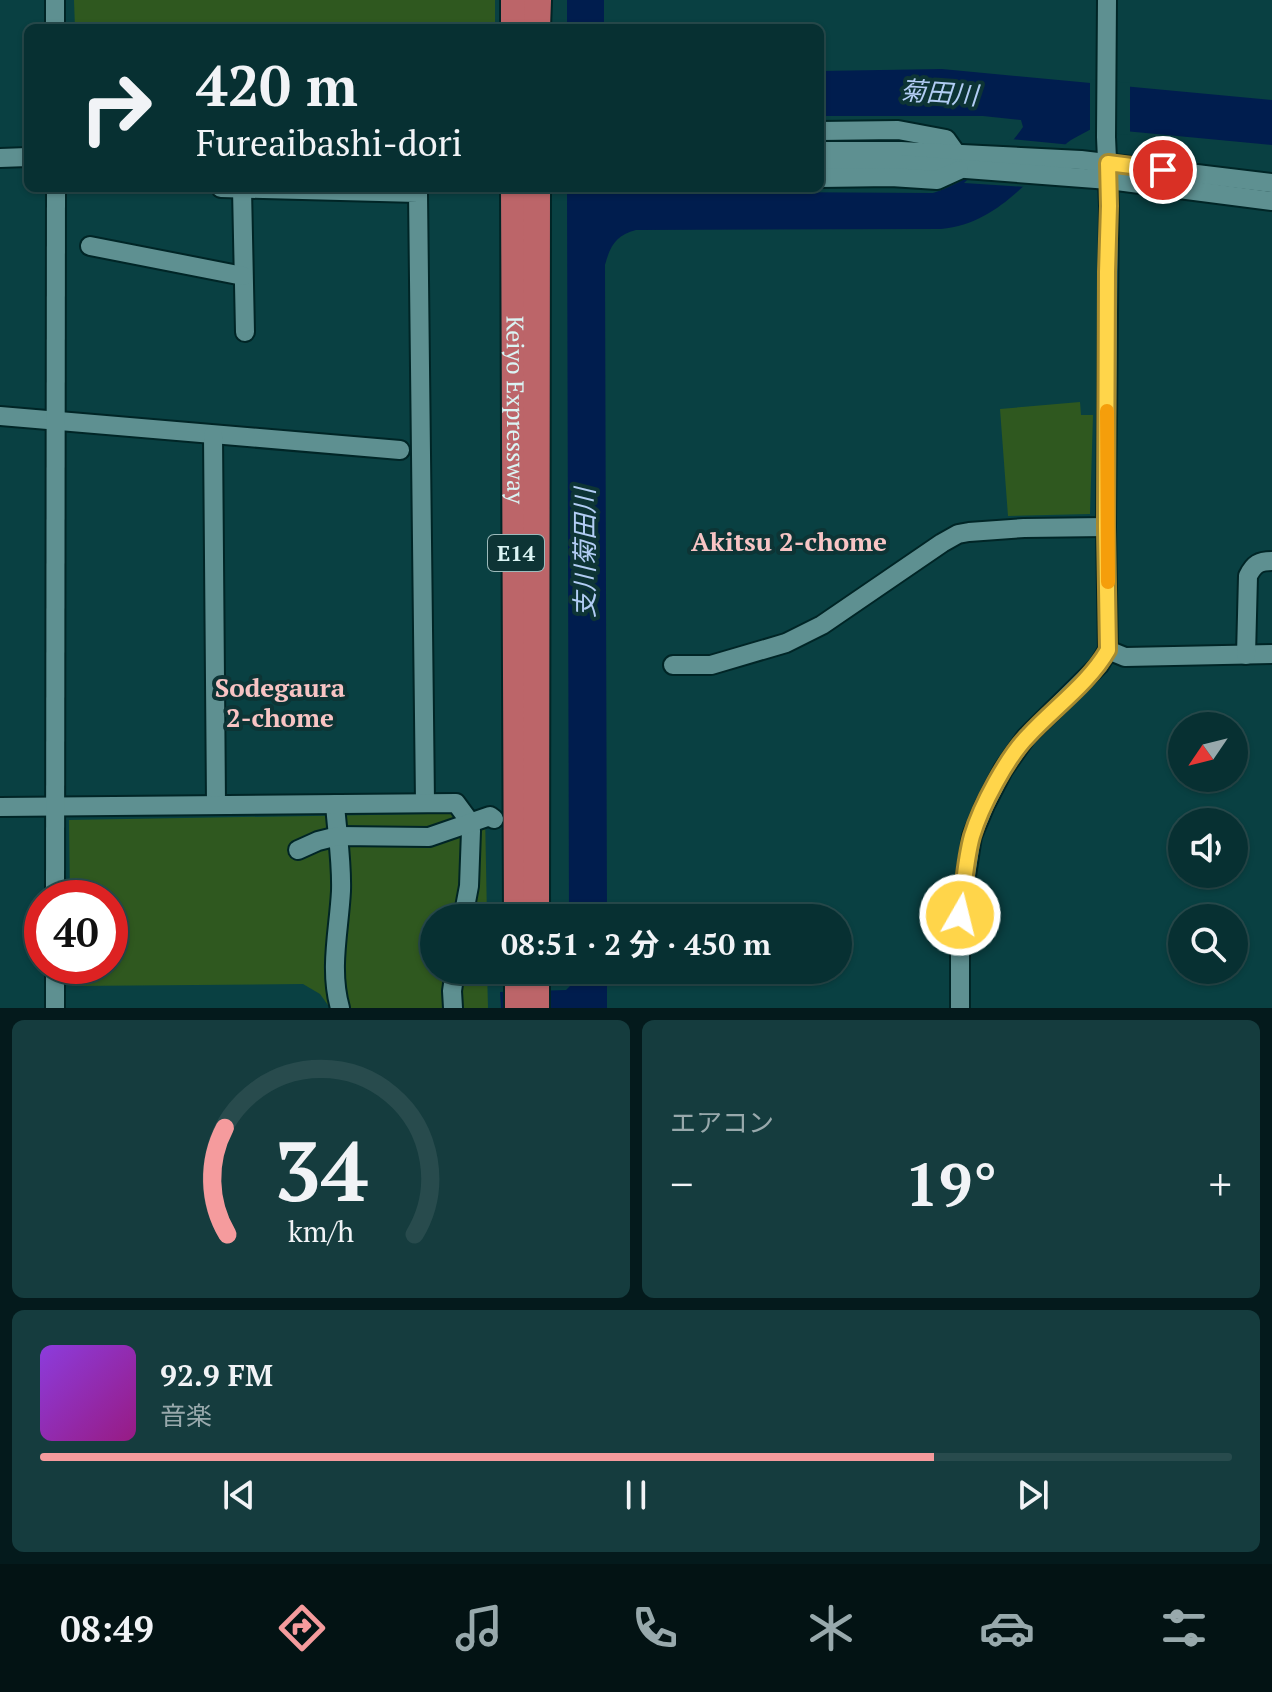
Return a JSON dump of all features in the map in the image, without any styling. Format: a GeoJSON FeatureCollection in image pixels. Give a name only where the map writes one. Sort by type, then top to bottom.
{"type":"FeatureCollection","features":[{"type":"Feature","properties":{"kind":"highway"},"geometry":{"type":"LineString","coordinates":[[514,0],[514,24]]}},
{"type":"Feature","properties":{"kind":"highway"},"geometry":{"type":"LineString","coordinates":[[537,24],[538,0]]}},
{"type":"Feature","properties":{"kind":"highway","name":"Keiyo Expressway"},"geometry":{"type":"LineString","coordinates":[[514,192],[517,904]]}},
{"type":"Feature","properties":{"kind":"highway","name":"Keiyo Expressway"},"geometry":{"type":"LineString","coordinates":[[536,904],[537,192]]}},
{"type":"Feature","properties":{"kind":"street"},"geometry":{"type":"LineString","coordinates":[[55,0],[55,24]]}},
{"type":"Feature","properties":{"kind":"street"},"geometry":{"type":"LineString","coordinates":[[960,1008],[960,915],[976,826],[1003,770],[1026,737],[1099,665],[1108,650],[1107,0]]}},
{"type":"Feature","properties":{"kind":"street"},"geometry":{"type":"LineString","coordinates":[[824,131],[898,130],[946,139],[959,161]]}},
{"type":"Feature","properties":{"kind":"street"},"geometry":{"type":"LineString","coordinates":[[824,151],[1272,183]]}},
{"type":"Feature","properties":{"kind":"street"},"geometry":{"type":"LineString","coordinates":[[0,158],[24,157]]}},
{"type":"Feature","properties":{"kind":"street"},"geometry":{"type":"LineString","coordinates":[[824,164],[900,157]]}},
{"type":"Feature","properties":{"kind":"street"},"geometry":{"type":"LineString","coordinates":[[824,178],[937,180],[959,161]]}},
{"type":"Feature","properties":{"kind":"street"},"geometry":{"type":"LineString","coordinates":[[0,169],[24,168]]}},
{"type":"Feature","properties":{"kind":"street"},"geometry":{"type":"LineString","coordinates":[[1108,172],[1272,201]]}},
{"type":"Feature","properties":{"kind":"street"},"geometry":{"type":"LineString","coordinates":[[55,880],[56,192]]}},
{"type":"Feature","properties":{"kind":"street"},"geometry":{"type":"LineString","coordinates":[[242,192],[245,332]]}},
{"type":"Feature","properties":{"kind":"street"},"geometry":{"type":"LineString","coordinates":[[374,192],[418,193],[425,803]]}},
{"type":"Feature","properties":{"kind":"street"},"geometry":{"type":"LineString","coordinates":[[90,246],[243,276]]}},
{"type":"Feature","properties":{"kind":"street"},"geometry":{"type":"LineString","coordinates":[[0,416],[400,450]]}},
{"type":"Feature","properties":{"kind":"street"},"geometry":{"type":"LineString","coordinates":[[213,435],[216,804]]}},
{"type":"Feature","properties":{"kind":"street"},"geometry":{"type":"LineString","coordinates":[[673,665],[711,665],[803,635],[958,534],[1024,528],[1106,527]]}},
{"type":"Feature","properties":{"kind":"street"},"geometry":{"type":"LineString","coordinates":[[1246,655],[1248,576],[1253,566],[1261,561],[1272,561]]}},
{"type":"Feature","properties":{"kind":"street"},"geometry":{"type":"LineString","coordinates":[[1108,650],[1125,657],[1272,654]]}},
{"type":"Feature","properties":{"kind":"street"},"geometry":{"type":"LineString","coordinates":[[0,807],[456,803],[470,822],[471,861],[466,904]]}},
{"type":"Feature","properties":{"kind":"street"},"geometry":{"type":"LineString","coordinates":[[335,804],[342,867],[334,970],[340,1008]]}},
{"type":"Feature","properties":{"kind":"street"},"geometry":{"type":"LineString","coordinates":[[298,850],[338,836],[429,837],[490,816],[494,819]]}},
{"type":"Feature","properties":{"kind":"street"},"geometry":{"type":"LineString","coordinates":[[55,984],[55,1008]]}},
{"type":"Feature","properties":{"kind":"street"},"geometry":{"type":"LineString","coordinates":[[453,984],[453,1008]]}},
{"type":"Feature","properties":{"kind":"green space"},"geometry":{"type":"Polygon","coordinates":[[[74,0],[495,0],[495,24],[75,24],[74,0]]]}},
{"type":"Feature","properties":{"kind":"green space"},"geometry":{"type":"Polygon","coordinates":[[[1080,402],[1081,415],[1093,415],[1090,514],[1008,516],[1000,409],[1080,402]]]}},
{"type":"Feature","properties":{"kind":"green space"},"geometry":{"type":"Polygon","coordinates":[[[485,813],[487,904],[420,904],[420,984],[487,984],[488,1008],[330,1008],[320,994],[303,984],[72,986],[128,984],[128,880],[70,880],[69,820],[485,813]]]}},
{"type":"Feature","properties":{"kind":"water"},"geometry":{"type":"Polygon","coordinates":[[[567,0],[604,0],[604,24],[567,24],[567,0]]]}},
{"type":"Feature","properties":{"kind":"water"},"geometry":{"type":"Polygon","coordinates":[[[942,69],[1272,100],[1272,145],[1093,128],[1067,143],[998,207],[957,226],[941,229],[636,230],[615,242],[605,265],[607,904],[569,904],[567,192],[933,193],[971,175],[995,158],[1023,127],[1021,120],[983,116],[824,116],[824,71],[942,69]]]}},
{"type":"Feature","properties":{"kind":"water"},"geometry":{"type":"Polygon","coordinates":[[[607,984],[607,1008],[501,1008],[500,992],[566,990],[570,986],[607,984]]]}},
{"type":"Feature","properties":{"kind":"pier"},"geometry":{"type":"Polygon","coordinates":[[[1090,79],[1130,83],[1130,135],[1090,134],[1090,79]]]}},
{"type":"Feature","properties":{"kind":"pier"},"geometry":{"type":"Polygon","coordinates":[[[1010,139],[1072,145],[1027,187],[964,183],[1010,139]]]}},
{"type":"Feature","properties":{"kind":"slow traffic"},"geometry":{"type":"LineString","coordinates":[[1107,411],[1108,582]]}},
{"type":"Feature","properties":{"kind":"district","name":"Akitsu 2-chome"},"geometry":{"type":"Point","coordinates":[789,542]}},
{"type":"Feature","properties":{"kind":"district","name":"Sodegaura 2-chome"},"geometry":{"type":"Point","coordinates":[280,703]}},
{"type":"Feature","properties":{"kind":"route"},"geometry":{"type":"LineString","coordinates":[[960,915],[972,836],[1003,770],[1026,737],[1099,665],[1108,650],[1108,163],[1163,170]]}},
{"type":"Feature","properties":{"kind":"water label","name":"菊田川"},"geometry":{"type":"Point","coordinates":[939,93]}},
{"type":"Feature","properties":{"kind":"water label","name":"支川菊田川"},"geometry":{"type":"Point","coordinates":[585,553]}}]}
